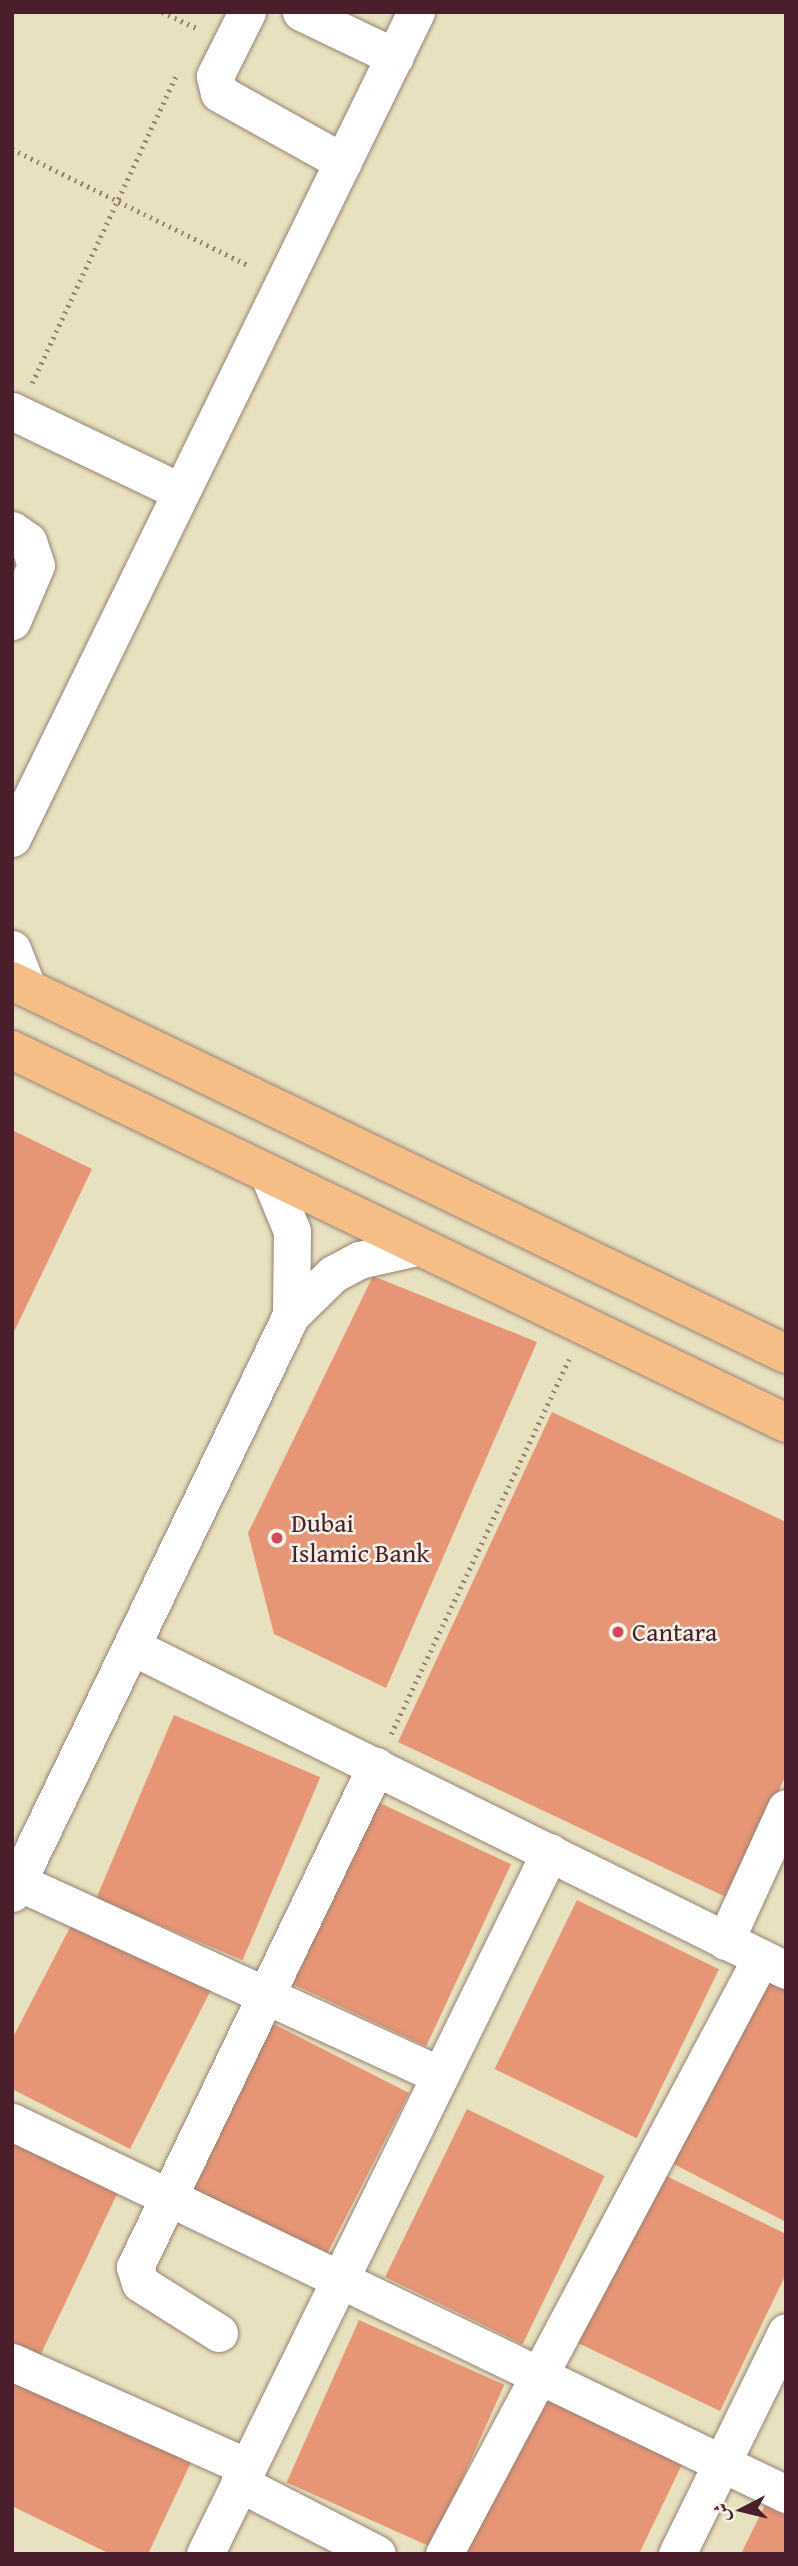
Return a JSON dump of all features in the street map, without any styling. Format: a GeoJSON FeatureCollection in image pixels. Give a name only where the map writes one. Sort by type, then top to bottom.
{"type":"FeatureCollection","features":[{"type":"Feature","properties":{"kind":"main road"},"geometry":{"type":"LineString","coordinates":[[20,984],[786,1354]]}},
{"type":"Feature","properties":{"kind":"main road"},"geometry":{"type":"LineString","coordinates":[[13,1051],[270,1178],[786,1423]]}},
{"type":"Feature","properties":{"kind":"street"},"geometry":{"type":"LineString","coordinates":[[247,12],[215,76],[219,93],[343,162]]}},
{"type":"Feature","properties":{"kind":"street"},"geometry":{"type":"LineString","coordinates":[[301,12],[395,57]]}},
{"type":"Feature","properties":{"kind":"street"},"geometry":{"type":"LineString","coordinates":[[12,838],[416,12]]}},
{"type":"Feature","properties":{"kind":"street"},"geometry":{"type":"LineString","coordinates":[[14,417],[181,492]]}},
{"type":"Feature","properties":{"kind":"street"},"geometry":{"type":"LineString","coordinates":[[12,530],[28,541],[36,565],[12,621]]}},
{"type":"Feature","properties":{"kind":"street"},"geometry":{"type":"LineString","coordinates":[[12,949],[20,984]]}},
{"type":"Feature","properties":{"kind":"street"},"geometry":{"type":"LineString","coordinates":[[270,1178],[292,1231],[292,1315]]}},
{"type":"Feature","properties":{"kind":"street"},"geometry":{"type":"LineString","coordinates":[[416,1247],[359,1260],[333,1274],[292,1315],[15,1888],[265,1995],[440,2075]]}},
{"type":"Feature","properties":{"kind":"street"},"geometry":{"type":"LineString","coordinates":[[133,1647],[773,1964],[535,2374],[444,2554]]}},
{"type":"Feature","properties":{"kind":"street"},"geometry":{"type":"LineString","coordinates":[[219,2333],[136,2279],[136,2262],[376,1766]]}},
{"type":"Feature","properties":{"kind":"street"},"geometry":{"type":"LineString","coordinates":[[725,1941],[786,1808]]}},
{"type":"Feature","properties":{"kind":"street"},"geometry":{"type":"LineString","coordinates":[[205,2554],[550,1852]]}},
{"type":"Feature","properties":{"kind":"street"},"geometry":{"type":"LineString","coordinates":[[12,2122],[786,2494]]}},
{"type":"Feature","properties":{"kind":"street"},"geometry":{"type":"LineString","coordinates":[[677,2554],[786,2332]]}},
{"type":"Feature","properties":{"kind":"street"},"geometry":{"type":"LineString","coordinates":[[12,2362],[243,2475],[377,2554]]}},
{"type":"Feature","properties":{"kind":"path"},"geometry":{"type":"LineString","coordinates":[[192,41],[202,21]]}},
{"type":"Feature","properties":{"kind":"path"},"geometry":{"type":"LineString","coordinates":[[14,417],[180,66]]}},
{"type":"Feature","properties":{"kind":"path"},"geometry":{"type":"LineString","coordinates":[[12,149],[283,283]]}},
{"type":"Feature","properties":{"kind":"path"},"geometry":{"type":"LineString","coordinates":[[376,1766],[584,1326]]}},
{"type":"Feature","properties":{"kind":"building"},"geometry":{"type":"Polygon","coordinates":[[[12,1130],[92,1169],[12,1336],[12,1130]]]}},
{"type":"Feature","properties":{"kind":"building"},"geometry":{"type":"Polygon","coordinates":[[[373,1276],[537,1342],[386,1688],[274,1634],[248,1533],[373,1276]]]}},
{"type":"Feature","properties":{"kind":"building","name":"Cantara"},"geometry":{"type":"Polygon","coordinates":[[[552,1412],[786,1522],[786,1775],[728,1898],[398,1742],[552,1412]]]}},
{"type":"Feature","properties":{"kind":"building"},"geometry":{"type":"Polygon","coordinates":[[[174,1715],[320,1777],[243,1960],[96,1898],[174,1715]]]}},
{"type":"Feature","properties":{"kind":"building"},"geometry":{"type":"Polygon","coordinates":[[[367,1797],[511,1864],[426,2046],[282,1979],[367,1797]]]}},
{"type":"Feature","properties":{"kind":"building"},"geometry":{"type":"Polygon","coordinates":[[[577,1900],[719,1969],[637,2138],[495,2069],[577,1900]]]}},
{"type":"Feature","properties":{"kind":"building"},"geometry":{"type":"Polygon","coordinates":[[[76,1916],[216,1980],[130,2149],[12,2089],[12,2039],[76,1916]]]}},
{"type":"Feature","properties":{"kind":"building"},"geometry":{"type":"Polygon","coordinates":[[[762,1969],[786,1982],[786,2222],[668,2161],[762,1969]]]}},
{"type":"Feature","properties":{"kind":"building"},"geometry":{"type":"Polygon","coordinates":[[[262,2018],[409,2093],[324,2260],[177,2186],[262,2018]]]}},
{"type":"Feature","properties":{"kind":"building"},"geometry":{"type":"Polygon","coordinates":[[[467,2109],[605,2176],[523,2344],[385,2277],[467,2109]]]}},
{"type":"Feature","properties":{"kind":"building"},"geometry":{"type":"Polygon","coordinates":[[[12,2141],[118,2192],[40,2356],[12,2342],[12,2141]]]}},
{"type":"Feature","properties":{"kind":"building"},"geometry":{"type":"Polygon","coordinates":[[[656,2171],[786,2234],[786,2274],[720,2411],[574,2341],[656,2171]]]}},
{"type":"Feature","properties":{"kind":"building"},"geometry":{"type":"Polygon","coordinates":[[[359,2320],[504,2385],[432,2547],[287,2483],[359,2320]]]}},
{"type":"Feature","properties":{"kind":"building"},"geometry":{"type":"Polygon","coordinates":[[[12,2368],[194,2456],[148,2554],[110,2554],[12,2506],[12,2368]]]}},
{"type":"Feature","properties":{"kind":"building"},"geometry":{"type":"Polygon","coordinates":[[[539,2388],[685,2458],[639,2554],[460,2554],[539,2388]]]}},
{"type":"Feature","properties":{"kind":"building"},"geometry":{"type":"Polygon","coordinates":[[[765,2505],[786,2516],[786,2554],[741,2554],[765,2505]]]}},
{"type":"Feature","properties":{"kind":"place","name":"Dubai Islamic Bank"},"geometry":{"type":"Point","coordinates":[277,1538]}},
{"type":"Feature","properties":{"kind":"place","name":"Cantara"},"geometry":{"type":"Point","coordinates":[618,1632]}}]}
